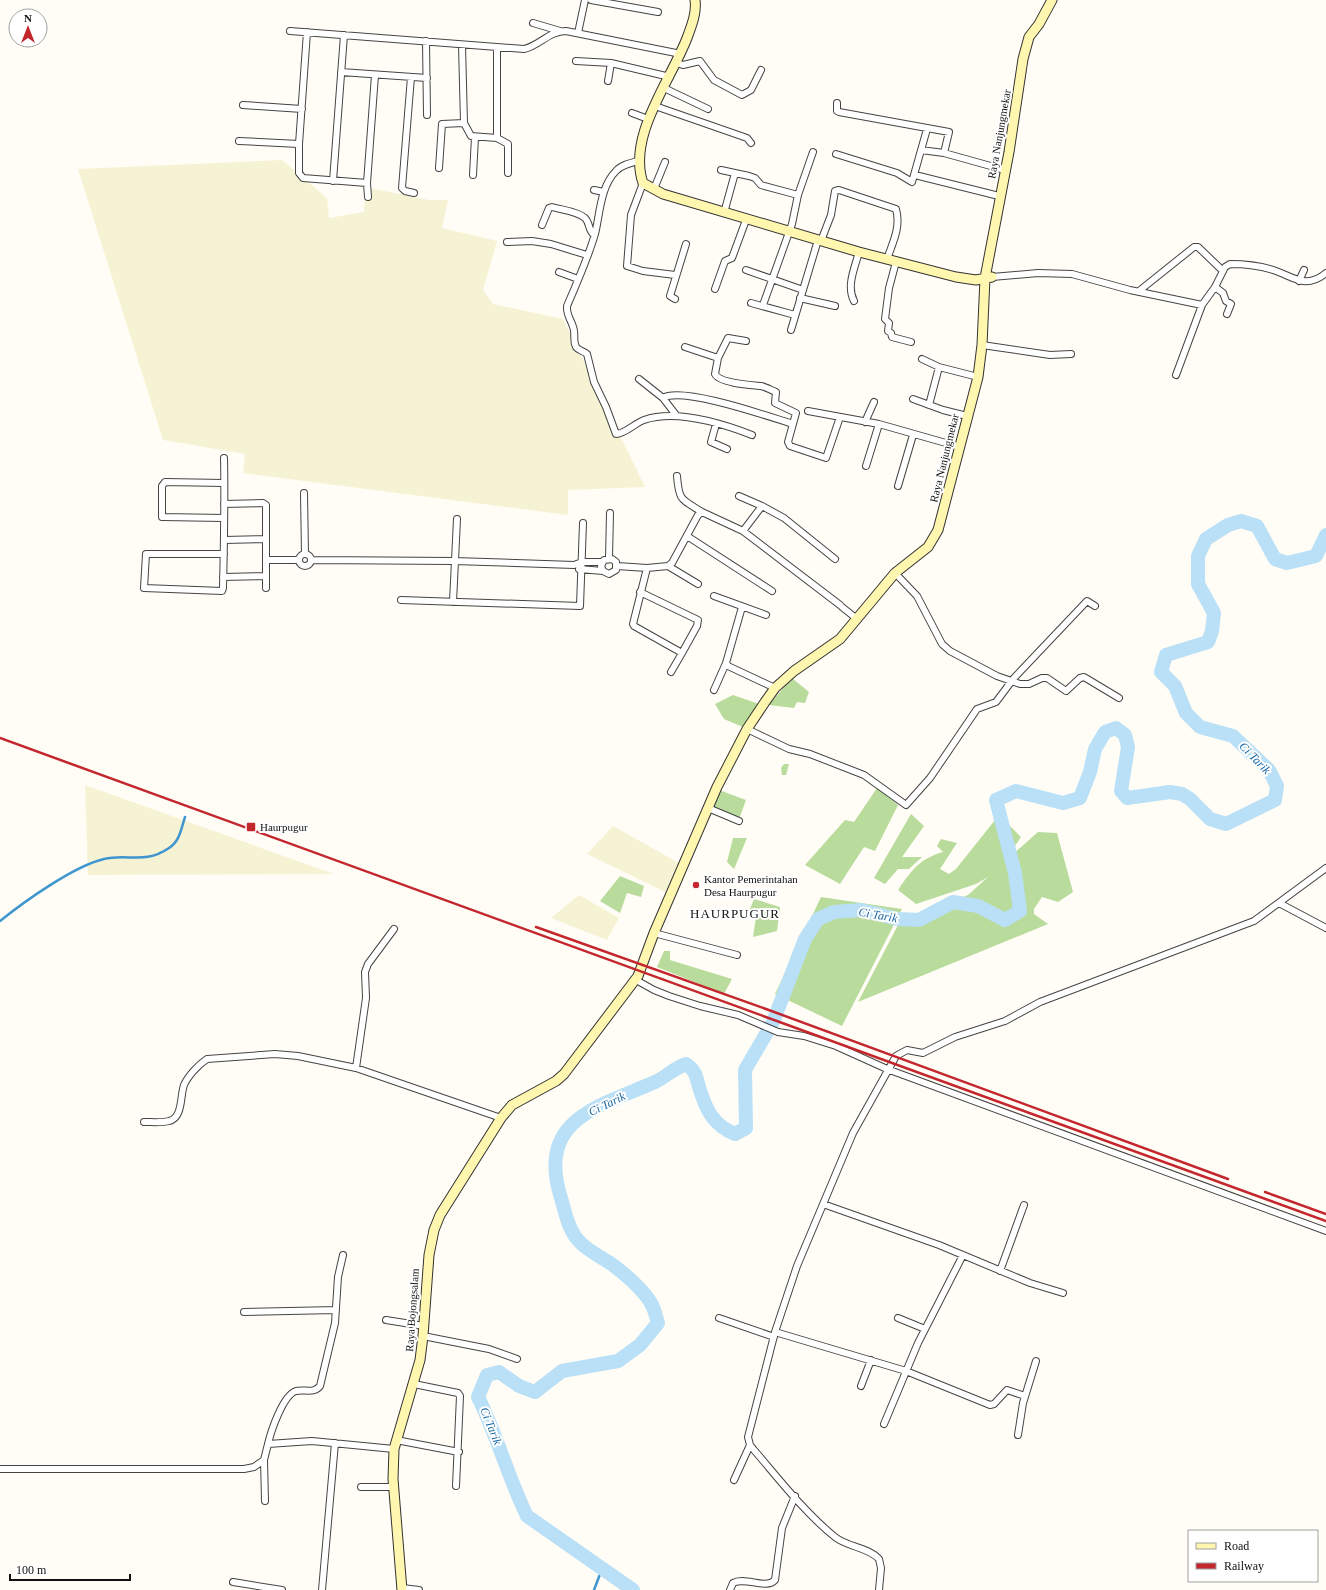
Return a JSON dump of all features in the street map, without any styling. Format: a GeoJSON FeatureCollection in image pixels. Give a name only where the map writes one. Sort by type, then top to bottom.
{"type":"FeatureCollection","features":[{"type":"Feature","properties":{"kind":"main road"},"geometry":{"type":"LineString","coordinates":[[694,0],[694,16],[681,54],[648,119],[641,141],[638,161],[643,183],[663,194],[746,220],[859,252],[956,277],[976,280],[989,278]]}},
{"type":"Feature","properties":{"kind":"main road","name":"Raya Nanjungmekar"},"geometry":{"type":"LineString","coordinates":[[928,547],[938,530],[978,377],[999,196],[1005,170],[1023,58],[1029,37],[1039,24],[1052,0]]}},
{"type":"Feature","properties":{"kind":"main road","name":"Raya Bojongsalam"},"geometry":{"type":"LineString","coordinates":[[402,1589],[393,1487],[395,1445],[414,1384],[424,1336],[427,1266],[434,1230],[440,1215],[501,1118],[512,1105],[556,1081],[568,1070],[636,980],[654,933],[717,787],[747,729],[775,688],[794,671],[840,639],[895,573],[928,547]]}},
{"type":"Feature","properties":{"kind":"street"},"geometry":{"type":"LineString","coordinates":[[578,33],[585,0]]}},
{"type":"Feature","properties":{"kind":"street"},"geometry":{"type":"LineString","coordinates":[[591,0],[658,12]]}},
{"type":"Feature","properties":{"kind":"street"},"geometry":{"type":"LineString","coordinates":[[533,23],[560,31],[578,33],[681,54]]}},
{"type":"Feature","properties":{"kind":"street"},"geometry":{"type":"LineString","coordinates":[[290,31],[462,45],[526,48],[560,31]]}},
{"type":"Feature","properties":{"kind":"street"},"geometry":{"type":"LineString","coordinates":[[307,32],[298,170],[303,178],[367,183]]}},
{"type":"Feature","properties":{"kind":"street"},"geometry":{"type":"LineString","coordinates":[[333,181],[344,35]]}},
{"type":"Feature","properties":{"kind":"street"},"geometry":{"type":"LineString","coordinates":[[426,41],[427,115]]}},
{"type":"Feature","properties":{"kind":"street"},"geometry":{"type":"LineString","coordinates":[[462,45],[464,123],[471,136],[497,138],[508,144],[508,173]]}},
{"type":"Feature","properties":{"kind":"street"},"geometry":{"type":"LineString","coordinates":[[497,47],[497,138]]}},
{"type":"Feature","properties":{"kind":"street"},"geometry":{"type":"LineString","coordinates":[[576,60],[611,63],[670,77]]}},
{"type":"Feature","properties":{"kind":"street"},"geometry":{"type":"LineString","coordinates":[[677,62],[683,65],[700,61],[714,80],[742,95],[751,90],[761,70]]}},
{"type":"Feature","properties":{"kind":"street"},"geometry":{"type":"LineString","coordinates":[[608,81],[611,63]]}},
{"type":"Feature","properties":{"kind":"street"},"geometry":{"type":"LineString","coordinates":[[341,72],[427,78]]}},
{"type":"Feature","properties":{"kind":"street"},"geometry":{"type":"LineString","coordinates":[[368,197],[367,183],[376,75]]}},
{"type":"Feature","properties":{"kind":"street"},"geometry":{"type":"LineString","coordinates":[[411,78],[402,188],[414,193]]}},
{"type":"Feature","properties":{"kind":"street"},"geometry":{"type":"LineString","coordinates":[[664,88],[708,109]]}},
{"type":"Feature","properties":{"kind":"street"},"geometry":{"type":"LineString","coordinates":[[837,103],[837,111],[839,112],[900,122],[927,130],[950,133],[944,153]]}},
{"type":"Feature","properties":{"kind":"street"},"geometry":{"type":"LineString","coordinates":[[243,105],[302,109]]}},
{"type":"Feature","properties":{"kind":"street"},"geometry":{"type":"LineString","coordinates":[[655,106],[747,138],[751,143]]}},
{"type":"Feature","properties":{"kind":"street"},"geometry":{"type":"LineString","coordinates":[[632,113],[648,119]]}},
{"type":"Feature","properties":{"kind":"street"},"geometry":{"type":"LineString","coordinates":[[439,168],[442,124],[464,123]]}},
{"type":"Feature","properties":{"kind":"street"},"geometry":{"type":"LineString","coordinates":[[836,154],[897,173],[911,182],[927,130]]}},
{"type":"Feature","properties":{"kind":"street"},"geometry":{"type":"LineString","coordinates":[[472,175],[475,137]]}},
{"type":"Feature","properties":{"kind":"street"},"geometry":{"type":"LineString","coordinates":[[239,141],[299,144]]}},
{"type":"Feature","properties":{"kind":"street"},"geometry":{"type":"LineString","coordinates":[[921,150],[944,153],[1005,170]]}},
{"type":"Feature","properties":{"kind":"street"},"geometry":{"type":"LineString","coordinates":[[763,305],[789,232],[798,195],[813,152]]}},
{"type":"Feature","properties":{"kind":"street"},"geometry":{"type":"LineString","coordinates":[[638,161],[621,166],[608,182],[604,192],[594,235],[566,311],[574,331],[573,340],[578,349],[587,354],[594,382],[606,407],[614,431],[620,434],[644,420],[676,415],[716,424],[752,435]]}},
{"type":"Feature","properties":{"kind":"street"},"geometry":{"type":"LineString","coordinates":[[654,189],[664,162]]}},
{"type":"Feature","properties":{"kind":"street"},"geometry":{"type":"LineString","coordinates":[[721,170],[755,178],[761,185],[798,195]]}},
{"type":"Feature","properties":{"kind":"street"},"geometry":{"type":"LineString","coordinates":[[724,213],[735,173]]}},
{"type":"Feature","properties":{"kind":"street"},"geometry":{"type":"LineString","coordinates":[[914,175],[999,196]]}},
{"type":"Feature","properties":{"kind":"street"},"geometry":{"type":"LineString","coordinates":[[643,183],[631,215],[627,266],[644,271],[675,275]]}},
{"type":"Feature","properties":{"kind":"street"},"geometry":{"type":"LineString","coordinates":[[594,190],[604,192]]}},
{"type":"Feature","properties":{"kind":"street"},"geometry":{"type":"LineString","coordinates":[[791,330],[819,240],[831,215],[835,191],[839,190],[896,209],[898,217],[898,230],[892,261],[885,319],[889,323],[888,331],[891,333],[892,337],[911,342]]}},
{"type":"Feature","properties":{"kind":"street"},"geometry":{"type":"LineString","coordinates":[[542,225],[550,208],[552,207],[576,213],[585,218],[590,231],[594,235]]}},
{"type":"Feature","properties":{"kind":"street"},"geometry":{"type":"LineString","coordinates":[[715,289],[725,261],[732,258],[746,220]]}},
{"type":"Feature","properties":{"kind":"street"},"geometry":{"type":"LineString","coordinates":[[507,242],[532,241],[551,244],[587,255]]}},
{"type":"Feature","properties":{"kind":"street"},"geometry":{"type":"LineString","coordinates":[[675,299],[670,296],[675,275],[686,244]]}},
{"type":"Feature","properties":{"kind":"street"},"geometry":{"type":"LineString","coordinates":[[1139,291],[1194,247],[1198,247],[1223,271]]}},
{"type":"Feature","properties":{"kind":"street"},"geometry":{"type":"LineString","coordinates":[[854,301],[850,284],[859,252]]}},
{"type":"Feature","properties":{"kind":"street"},"geometry":{"type":"LineString","coordinates":[[1176,375],[1202,305],[1215,287],[1223,271],[1230,264],[1248,264],[1276,271],[1298,281],[1320,279],[1326,273]]}},
{"type":"Feature","properties":{"kind":"street"},"geometry":{"type":"LineString","coordinates":[[746,270],[772,281],[803,290]]}},
{"type":"Feature","properties":{"kind":"street"},"geometry":{"type":"LineString","coordinates":[[1298,281],[1304,270]]}},
{"type":"Feature","properties":{"kind":"street"},"geometry":{"type":"LineString","coordinates":[[559,272],[578,279]]}},
{"type":"Feature","properties":{"kind":"street"},"geometry":{"type":"LineString","coordinates":[[989,278],[1038,272],[1059,272],[1202,305]]}},
{"type":"Feature","properties":{"kind":"street"},"geometry":{"type":"LineString","coordinates":[[1215,287],[1223,293],[1226,301],[1231,304],[1227,314]]}},
{"type":"Feature","properties":{"kind":"street"},"geometry":{"type":"LineString","coordinates":[[800,298],[835,306]]}},
{"type":"Feature","properties":{"kind":"street"},"geometry":{"type":"LineString","coordinates":[[751,303],[763,305],[795,315]]}},
{"type":"Feature","properties":{"kind":"street"},"geometry":{"type":"LineString","coordinates":[[746,341],[728,338],[718,358],[715,374],[716,377],[753,386],[761,386],[776,392],[775,403],[796,412],[788,444],[826,458],[840,417]]}},
{"type":"Feature","properties":{"kind":"street"},"geometry":{"type":"LineString","coordinates":[[982,345],[1050,355],[1071,354]]}},
{"type":"Feature","properties":{"kind":"street"},"geometry":{"type":"LineString","coordinates":[[685,347],[718,358]]}},
{"type":"Feature","properties":{"kind":"street"},"geometry":{"type":"LineString","coordinates":[[922,359],[939,367],[978,377]]}},
{"type":"Feature","properties":{"kind":"street"},"geometry":{"type":"LineString","coordinates":[[929,405],[939,367]]}},
{"type":"Feature","properties":{"kind":"street"},"geometry":{"type":"LineString","coordinates":[[639,379],[663,398],[676,415]]}},
{"type":"Feature","properties":{"kind":"street"},"geometry":{"type":"LineString","coordinates":[[663,398],[674,395],[734,405],[793,424]]}},
{"type":"Feature","properties":{"kind":"street"},"geometry":{"type":"LineString","coordinates":[[913,399],[967,416]]}},
{"type":"Feature","properties":{"kind":"street"},"geometry":{"type":"LineString","coordinates":[[865,422],[874,402]]}},
{"type":"Feature","properties":{"kind":"street"},"geometry":{"type":"LineString","coordinates":[[781,420],[786,408]]}},
{"type":"Feature","properties":{"kind":"street"},"geometry":{"type":"LineString","coordinates":[[808,412],[879,424],[913,435],[960,447]]}},
{"type":"Feature","properties":{"kind":"street"},"geometry":{"type":"LineString","coordinates":[[716,424],[711,442],[728,449]]}},
{"type":"Feature","properties":{"kind":"street"},"geometry":{"type":"LineString","coordinates":[[866,466],[879,424]]}},
{"type":"Feature","properties":{"kind":"street"},"geometry":{"type":"LineString","coordinates":[[898,486],[913,435]]}},
{"type":"Feature","properties":{"kind":"street"},"geometry":{"type":"LineString","coordinates":[[224,458],[224,554],[222,590],[144,588],[146,554],[224,554]]}},
{"type":"Feature","properties":{"kind":"street"},"geometry":{"type":"LineString","coordinates":[[677,476],[679,496],[682,500],[702,512],[743,531],[857,619]]}},
{"type":"Feature","properties":{"kind":"street"},"geometry":{"type":"LineString","coordinates":[[224,483],[165,482],[162,486],[162,517],[224,518]]}},
{"type":"Feature","properties":{"kind":"street"},"geometry":{"type":"LineString","coordinates":[[304,493],[305,554]]}},
{"type":"Feature","properties":{"kind":"street"},"geometry":{"type":"LineString","coordinates":[[739,496],[784,518],[835,559]]}},
{"type":"Feature","properties":{"kind":"street"},"geometry":{"type":"LineString","coordinates":[[224,504],[263,503],[266,505],[266,588]]}},
{"type":"Feature","properties":{"kind":"street"},"geometry":{"type":"LineString","coordinates":[[743,531],[762,506]]}},
{"type":"Feature","properties":{"kind":"street"},"geometry":{"type":"LineString","coordinates":[[616,566],[647,568],[668,566],[675,560],[698,515],[702,512]]}},
{"type":"Feature","properties":{"kind":"street"},"geometry":{"type":"LineString","coordinates":[[609,558],[610,513]]}},
{"type":"Feature","properties":{"kind":"street"},"geometry":{"type":"LineString","coordinates":[[453,602],[457,520]]}},
{"type":"Feature","properties":{"kind":"street"},"geometry":{"type":"LineString","coordinates":[[401,600],[577,607],[581,603],[583,523]]}},
{"type":"Feature","properties":{"kind":"street"},"geometry":{"type":"LineString","coordinates":[[687,536],[772,591]]}},
{"type":"Feature","properties":{"kind":"street"},"geometry":{"type":"LineString","coordinates":[[224,540],[266,539]]}},
{"type":"Feature","properties":{"kind":"street"},"geometry":{"type":"LineString","coordinates":[[305,554],[310,556],[312,560]]}},
{"type":"Feature","properties":{"kind":"street"},"geometry":{"type":"LineString","coordinates":[[299,560],[301,555],[305,554]]}},
{"type":"Feature","properties":{"kind":"street"},"geometry":{"type":"LineString","coordinates":[[312,560],[454,561],[574,565],[582,562],[602,562],[609,558]]}},
{"type":"Feature","properties":{"kind":"street"},"geometry":{"type":"LineString","coordinates":[[574,565],[582,570],[602,571],[607,574],[612,573],[616,566],[614,560],[609,558]]}},
{"type":"Feature","properties":{"kind":"street"},"geometry":{"type":"LineString","coordinates":[[266,560],[299,560]]}},
{"type":"Feature","properties":{"kind":"street"},"geometry":{"type":"LineString","coordinates":[[299,560],[300,564],[304,566],[310,564],[312,560]]}},
{"type":"Feature","properties":{"kind":"street"},"geometry":{"type":"LineString","coordinates":[[602,562],[602,571]]}},
{"type":"Feature","properties":{"kind":"street"},"geometry":{"type":"LineString","coordinates":[[668,566],[698,584]]}},
{"type":"Feature","properties":{"kind":"street"},"geometry":{"type":"LineString","coordinates":[[647,568],[640,592],[634,626],[682,653]]}},
{"type":"Feature","properties":{"kind":"street"},"geometry":{"type":"LineString","coordinates":[[895,573],[917,596],[945,647],[982,669],[1011,681],[1025,684],[1047,678],[1066,691],[1080,678],[1084,677],[1119,698]]}},
{"type":"Feature","properties":{"kind":"street"},"geometry":{"type":"LineString","coordinates":[[223,577],[266,576]]}},
{"type":"Feature","properties":{"kind":"street"},"geometry":{"type":"LineString","coordinates":[[640,592],[698,620],[697,626],[671,672]]}},
{"type":"Feature","properties":{"kind":"street"},"geometry":{"type":"LineString","coordinates":[[714,596],[766,615]]}},
{"type":"Feature","properties":{"kind":"street"},"geometry":{"type":"LineString","coordinates":[[747,729],[789,749],[810,754],[864,775],[906,805],[930,778],[977,709],[996,702],[1011,681],[1087,601],[1095,606]]}},
{"type":"Feature","properties":{"kind":"street"},"geometry":{"type":"LineString","coordinates":[[714,690],[726,663],[742,607]]}},
{"type":"Feature","properties":{"kind":"street"},"geometry":{"type":"LineString","coordinates":[[726,663],[728,666],[775,688]]}},
{"type":"Feature","properties":{"kind":"street"},"geometry":{"type":"LineString","coordinates":[[708,808],[740,821]]}},
{"type":"Feature","properties":{"kind":"street"},"geometry":{"type":"LineString","coordinates":[[734,1480],[750,1445],[748,1431],[774,1334],[797,1266],[854,1133],[887,1069],[896,1056],[907,1050],[923,1053],[955,1037],[1005,1021],[1040,1002],[1254,921],[1326,868]]}},
{"type":"Feature","properties":{"kind":"street"},"geometry":{"type":"LineString","coordinates":[[1279,903],[1326,928]]}},
{"type":"Feature","properties":{"kind":"street"},"geometry":{"type":"LineString","coordinates":[[356,1068],[366,998],[365,972],[368,964],[394,929]]}},
{"type":"Feature","properties":{"kind":"street"},"geometry":{"type":"LineString","coordinates":[[654,933],[737,956]]}},
{"type":"Feature","properties":{"kind":"street"},"geometry":{"type":"LineString","coordinates":[[636,980],[669,996],[700,1006],[738,1015],[778,1032],[804,1036],[830,1044],[887,1069],[1326,1231]]}},
{"type":"Feature","properties":{"kind":"street"},"geometry":{"type":"LineString","coordinates":[[144,1122],[169,1122],[174,1119],[179,1110],[187,1080],[200,1064],[207,1060],[286,1054],[356,1068],[501,1118]]}},
{"type":"Feature","properties":{"kind":"street"},"geometry":{"type":"LineString","coordinates":[[823,1204],[963,1255],[1000,1271],[1063,1293]]}},
{"type":"Feature","properties":{"kind":"street"},"geometry":{"type":"LineString","coordinates":[[1000,1271],[1024,1205]]}},
{"type":"Feature","properties":{"kind":"street"},"geometry":{"type":"LineString","coordinates":[[265,1501],[264,1460],[268,1444],[286,1398],[296,1391],[316,1390],[320,1386],[327,1360],[336,1310],[338,1277],[343,1255]]}},
{"type":"Feature","properties":{"kind":"street"},"geometry":{"type":"LineString","coordinates":[[884,1424],[925,1330],[963,1255]]}},
{"type":"Feature","properties":{"kind":"street"},"geometry":{"type":"LineString","coordinates":[[244,1312],[336,1310]]}},
{"type":"Feature","properties":{"kind":"street"},"geometry":{"type":"LineString","coordinates":[[719,1318],[906,1371],[990,1405],[994,1404],[1007,1390],[1025,1396]]}},
{"type":"Feature","properties":{"kind":"street"},"geometry":{"type":"LineString","coordinates":[[898,1318],[925,1330]]}},
{"type":"Feature","properties":{"kind":"street"},"geometry":{"type":"LineString","coordinates":[[386,1320],[424,1326]]}},
{"type":"Feature","properties":{"kind":"street"},"geometry":{"type":"LineString","coordinates":[[424,1336],[493,1350],[517,1359]]}},
{"type":"Feature","properties":{"kind":"street"},"geometry":{"type":"LineString","coordinates":[[861,1386],[871,1360]]}},
{"type":"Feature","properties":{"kind":"street"},"geometry":{"type":"LineString","coordinates":[[1018,1435],[1025,1396],[1036,1362]]}},
{"type":"Feature","properties":{"kind":"street"},"geometry":{"type":"LineString","coordinates":[[414,1384],[460,1394],[456,1486]]}},
{"type":"Feature","properties":{"kind":"street"},"geometry":{"type":"LineString","coordinates":[[268,1444],[312,1441],[395,1445],[458,1452]]}},
{"type":"Feature","properties":{"kind":"street"},"geometry":{"type":"LineString","coordinates":[[322,1590],[335,1443]]}},
{"type":"Feature","properties":{"kind":"street"},"geometry":{"type":"LineString","coordinates":[[750,1445],[795,1496],[836,1538],[879,1558],[881,1568],[878,1590]]}},
{"type":"Feature","properties":{"kind":"street"},"geometry":{"type":"LineString","coordinates":[[0,1469],[244,1469],[254,1466],[264,1460]]}},
{"type":"Feature","properties":{"kind":"street"},"geometry":{"type":"LineString","coordinates":[[361,1487],[393,1487]]}},
{"type":"Feature","properties":{"kind":"street"},"geometry":{"type":"LineString","coordinates":[[730,1590],[733,1583],[738,1580],[768,1583],[776,1580],[782,1528],[795,1496]]}},
{"type":"Feature","properties":{"kind":"street"},"geometry":{"type":"LineString","coordinates":[[233,1582],[282,1590]]}},
{"type":"Feature","properties":{"kind":"street"},"geometry":{"type":"LineString","coordinates":[[402,1589],[419,1590]]}},
{"type":"Feature","properties":{"kind":"shaded area"},"geometry":{"type":"Polygon","coordinates":[[[282,160],[327,198],[329,218],[364,212],[366,188],[375,189],[429,200],[448,200],[442,228],[497,241],[483,290],[493,304],[563,319],[645,487],[568,490],[568,515],[243,473],[245,454],[163,440],[78,169],[282,160]]]}},
{"type":"Feature","properties":{"kind":"shaded area"},"geometry":{"type":"Polygon","coordinates":[[[85,785],[334,874],[88,875],[85,785]]]}},
{"type":"Feature","properties":{"kind":"shaded area"},"geometry":{"type":"Polygon","coordinates":[[[613,826],[679,863],[665,892],[587,854],[613,826]]]}},
{"type":"Feature","properties":{"kind":"shaded area"},"geometry":{"type":"Polygon","coordinates":[[[579,895],[619,918],[607,940],[551,918],[579,895]]]}},
{"type":"Feature","properties":{"kind":"green space"},"geometry":{"type":"Polygon","coordinates":[[[792,678],[809,692],[805,703],[797,702],[794,708],[769,705],[792,678]]]}},
{"type":"Feature","properties":{"kind":"green space"},"geometry":{"type":"Polygon","coordinates":[[[733,695],[759,704],[745,728],[724,719],[715,704],[733,695]]]}},
{"type":"Feature","properties":{"kind":"green space"},"geometry":{"type":"Polygon","coordinates":[[[784,764],[789,764],[786,775],[782,775],[781,768],[784,764]]]}},
{"type":"Feature","properties":{"kind":"green space"},"geometry":{"type":"Polygon","coordinates":[[[877,788],[898,805],[875,851],[864,847],[840,884],[805,865],[845,820],[854,822],[877,788]]]}},
{"type":"Feature","properties":{"kind":"green space"},"geometry":{"type":"Polygon","coordinates":[[[719,790],[746,800],[739,819],[712,808],[719,790]]]}},
{"type":"Feature","properties":{"kind":"green space"},"geometry":{"type":"Polygon","coordinates":[[[911,814],[924,826],[902,857],[922,857],[909,869],[898,869],[885,884],[874,878],[911,814]]]}},
{"type":"Feature","properties":{"kind":"green space"},"geometry":{"type":"Polygon","coordinates":[[[999,815],[1021,837],[1004,862],[1038,832],[1057,833],[1073,892],[1058,902],[1042,897],[1034,909],[1034,914],[1048,924],[858,1002],[898,925],[968,895],[988,877],[976,884],[916,904],[898,890],[907,877],[916,866],[928,858],[943,852],[937,846],[941,839],[957,843],[940,869],[949,874],[956,869],[999,815]]]}},
{"type":"Feature","properties":{"kind":"green space"},"geometry":{"type":"Polygon","coordinates":[[[733,838],[747,838],[734,869],[727,862],[733,838]]]}},
{"type":"Feature","properties":{"kind":"green space"},"geometry":{"type":"Polygon","coordinates":[[[620,876],[644,886],[641,897],[627,893],[620,913],[600,901],[620,876]]]}},
{"type":"Feature","properties":{"kind":"green space"},"geometry":{"type":"Polygon","coordinates":[[[821,897],[902,909],[842,1026],[775,994],[821,897]]]}},
{"type":"Feature","properties":{"kind":"green space"},"geometry":{"type":"Polygon","coordinates":[[[754,899],[780,907],[777,931],[753,937],[756,917],[748,914],[754,899]]]}},
{"type":"Feature","properties":{"kind":"green space"},"geometry":{"type":"Polygon","coordinates":[[[664,951],[670,951],[670,960],[732,979],[724,994],[657,967],[664,951]]]}},
{"type":"Feature","properties":{"kind":"waterway","name":"Ci Tarik"},"geometry":{"type":"LineString","coordinates":[[633,1590],[527,1516],[478,1397],[487,1375],[499,1372],[519,1386],[535,1392],[562,1371],[618,1361],[640,1345],[658,1323],[652,1305],[639,1288],[610,1263],[584,1246],[572,1231],[567,1220],[561,1198],[556,1171],[557,1150],[565,1133],[577,1120],[594,1109],[655,1082],[686,1064],[695,1074],[704,1103],[711,1116],[721,1126],[735,1134],[746,1128],[745,1070],[773,1022],[805,939],[818,919],[834,912],[861,910],[898,919],[919,920],[953,902],[978,906],[1005,920],[1020,911],[1015,873],[996,800],[1016,791],[1063,803],[1080,798],[1090,772],[1095,749],[1105,732],[1116,728],[1125,735],[1128,747],[1121,791],[1127,798],[1170,792],[1182,794],[1190,799],[1210,819],[1226,824],[1275,800],[1277,786],[1269,770],[1233,736],[1200,727],[1186,713],[1175,686],[1161,672],[1166,655],[1208,642],[1212,631],[1214,613],[1198,584],[1198,556],[1206,539],[1228,525],[1241,521],[1257,526],[1275,559],[1287,563],[1316,556],[1326,535]]}},
{"type":"Feature","properties":{"kind":"waterway"},"geometry":{"type":"LineString","coordinates":[[0,921],[50,885],[92,863],[104,859],[121,857],[136,858],[152,856],[169,848],[176,842],[185,817]]}},
{"type":"Feature","properties":{"kind":"waterway"},"geometry":{"type":"LineString","coordinates":[[594,1590],[602,1569]]}},
{"type":"Feature","properties":{"kind":"railway"},"geometry":{"type":"LineString","coordinates":[[0,738],[1326,1221]]}},
{"type":"Feature","properties":{"kind":"railway"},"geometry":{"type":"LineString","coordinates":[[536,927],[766,1009],[1228,1179]]}},
{"type":"Feature","properties":{"kind":"railway"},"geometry":{"type":"LineString","coordinates":[[1265,1192],[1326,1214]]}},
{"type":"Feature","properties":{"kind":"place","name":"Haurpugur"},"geometry":{"type":"Point","coordinates":[251,827]}},
{"type":"Feature","properties":{"kind":"place","name":"Kantor Pemerintahan Desa Haurpugur"},"geometry":{"type":"Point","coordinates":[696,885]}},
{"type":"Feature","properties":{"kind":"district","name":"HAURPUGUR"},"geometry":{"type":"Point","coordinates":[735,913]}}]}
